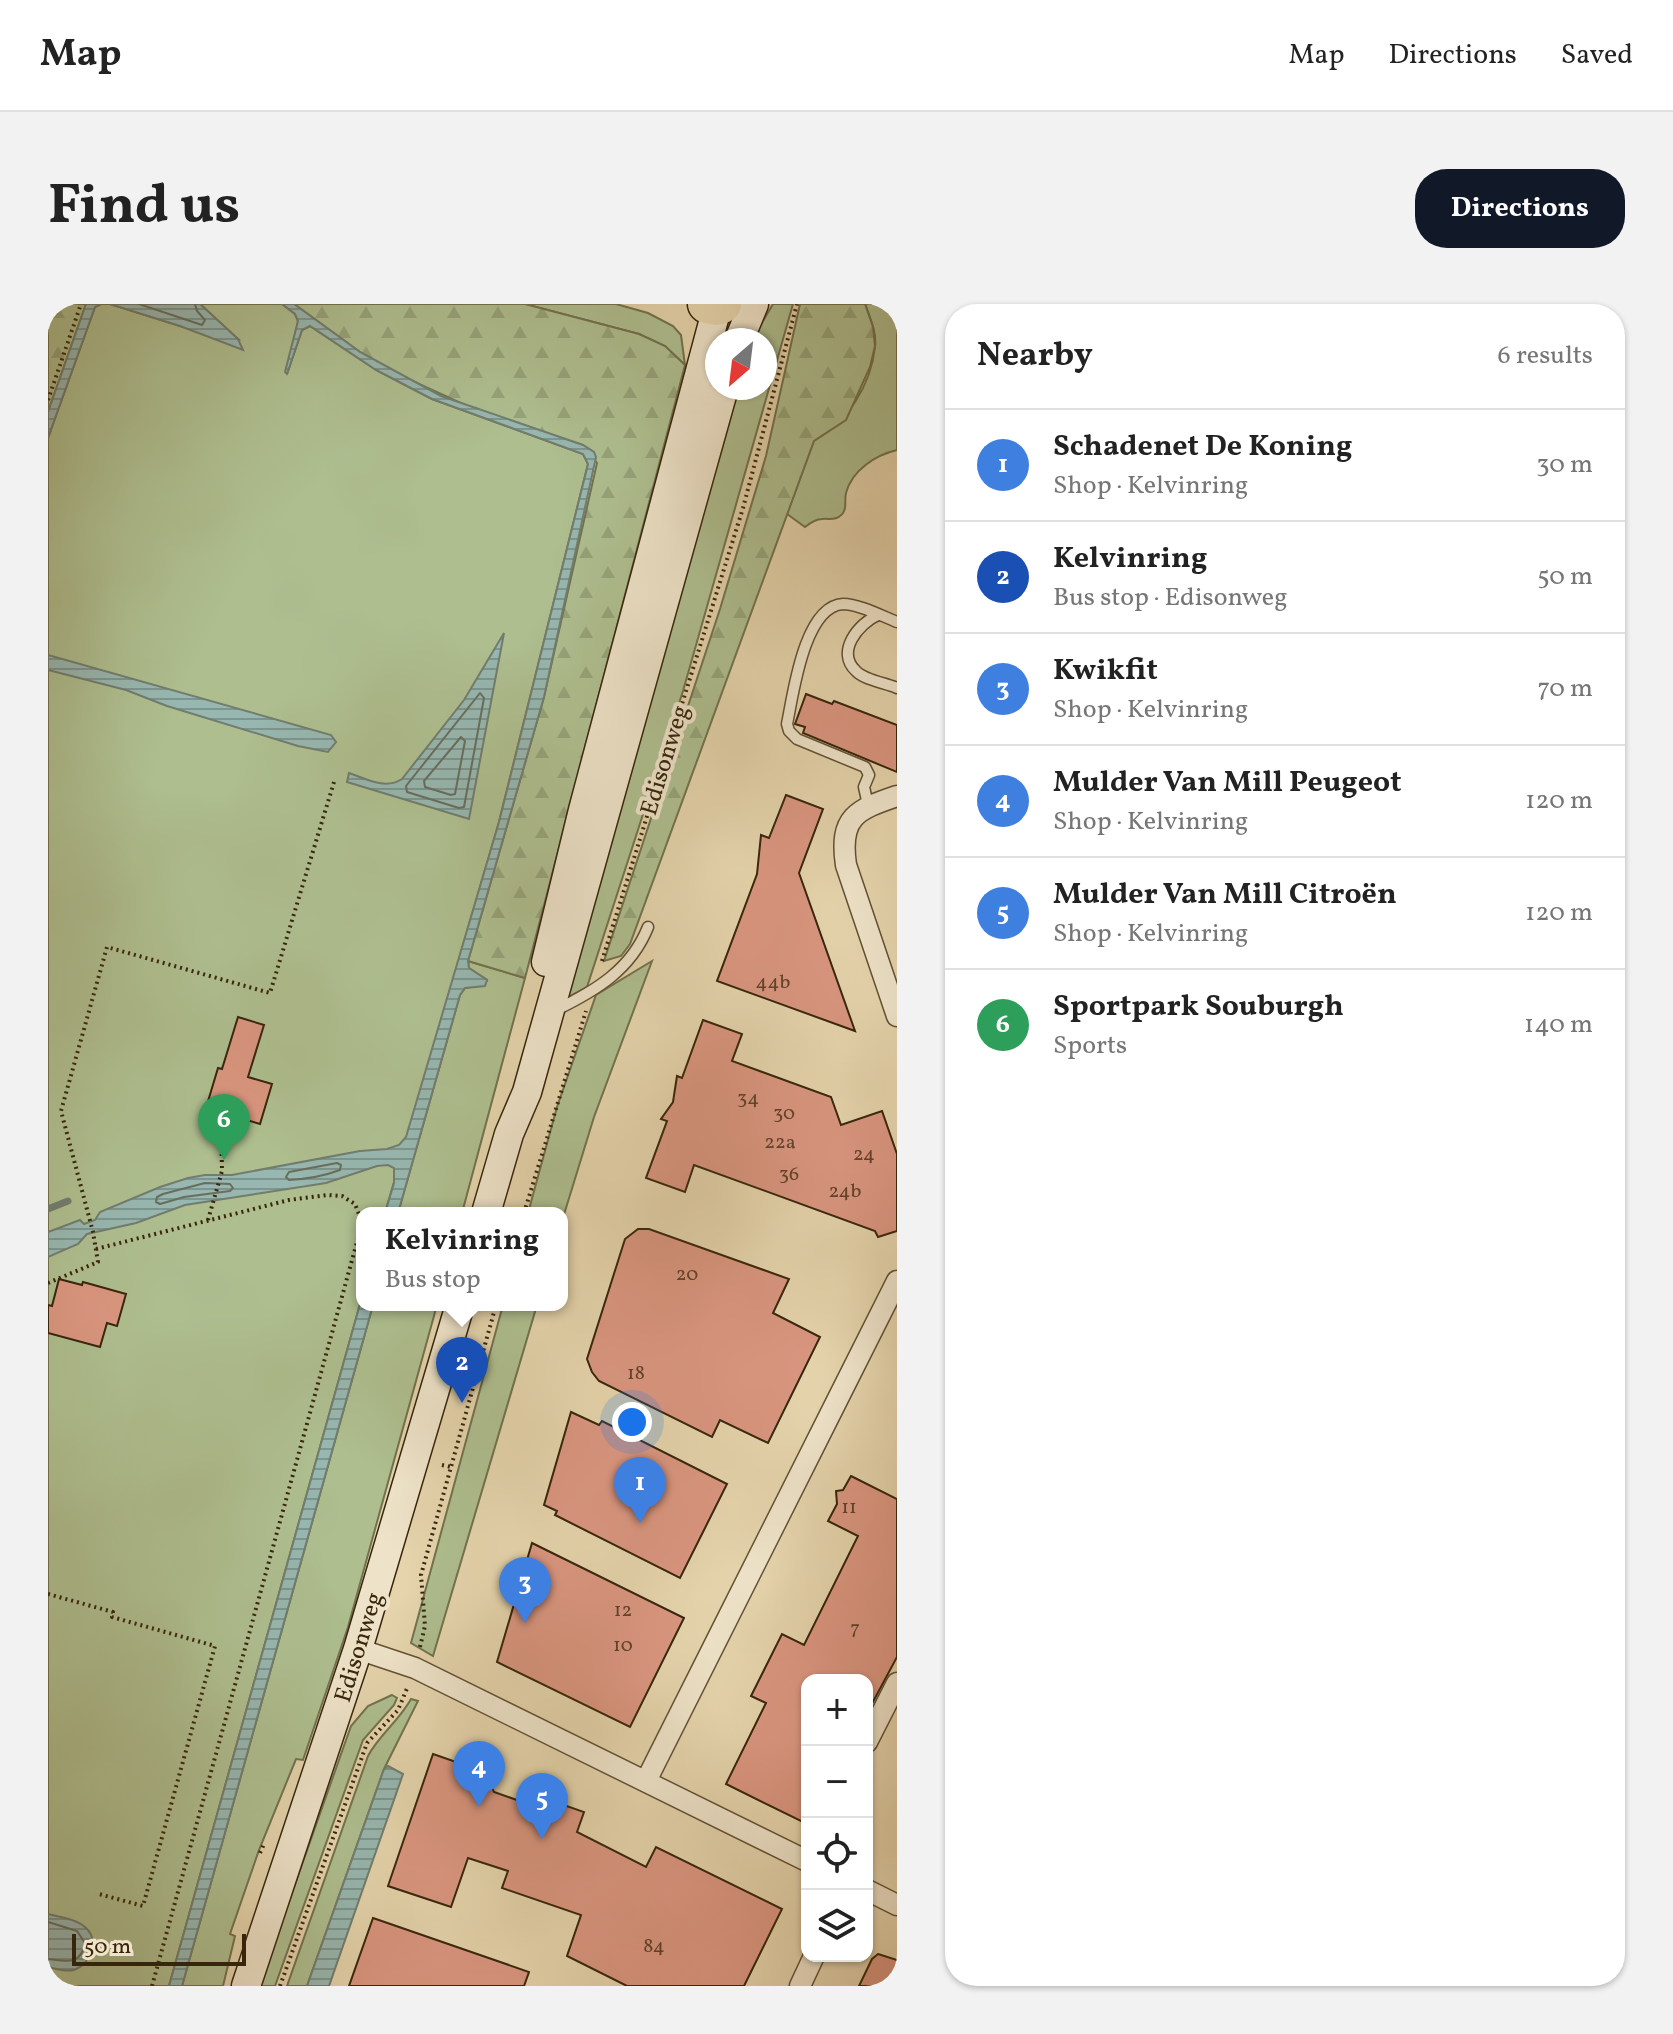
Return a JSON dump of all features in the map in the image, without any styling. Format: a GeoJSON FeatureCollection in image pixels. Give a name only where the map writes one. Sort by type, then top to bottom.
{"type":"FeatureCollection","features":[{"type":"Feature","properties":{"kind":"street","name":"Edisonweg"},"geometry":{"type":"LineString","coordinates":[[724,304],[734,328]]}},
{"type":"Feature","properties":{"kind":"street","name":"Edisonweg"},"geometry":{"type":"LineString","coordinates":[[509,1134],[514,1091],[583,810],[724,304]]}},
{"type":"Feature","properties":{"kind":"street","name":"Edisonweg"},"geometry":{"type":"LineString","coordinates":[[488,1207],[550,1013],[721,400]]}},
{"type":"Feature","properties":{"kind":"street"},"geometry":{"type":"LineString","coordinates":[[897,796],[868,805],[854,815],[842,840],[846,865],[897,1016]]}},
{"type":"Feature","properties":{"kind":"street"},"geometry":{"type":"LineString","coordinates":[[646,1781],[897,1281]]}},
{"type":"Feature","properties":{"kind":"street","name":"Edisonweg"},"geometry":{"type":"LineString","coordinates":[[246,1986],[358,1649],[458,1311]]}},
{"type":"Feature","properties":{"kind":"street"},"geometry":{"type":"LineString","coordinates":[[358,1649],[415,1668],[801,1858]]}},
{"type":"Feature","properties":{"kind":"street"},"geometry":{"type":"LineString","coordinates":[[873,1730],[897,1683]]}},
{"type":"Feature","properties":{"kind":"street"},"geometry":{"type":"LineString","coordinates":[[873,1893],[897,1904]]}},
{"type":"Feature","properties":{"kind":"street"},"geometry":{"type":"LineString","coordinates":[[800,1986],[811,1962]]}},
{"type":"Feature","properties":{"kind":"lane"},"geometry":{"type":"LineString","coordinates":[[868,805],[864,787],[869,775],[865,767],[797,739],[787,724],[796,676],[808,638],[823,615],[833,606],[846,604],[897,622]]}},
{"type":"Feature","properties":{"kind":"lane"},"geometry":{"type":"LineString","coordinates":[[878,615],[862,623],[852,638],[852,665],[856,672],[897,688]]}},
{"type":"Feature","properties":{"kind":"lane"},"geometry":{"type":"LineString","coordinates":[[550,1013],[592,992],[631,959],[641,946],[648,927]]}},
{"type":"Feature","properties":{"kind":"path"},"geometry":{"type":"LineString","coordinates":[[48,400],[81,304]]}},
{"type":"Feature","properties":{"kind":"path","name":"Edisonweg"},"geometry":{"type":"LineString","coordinates":[[526,1207],[743,508],[797,304]]}},
{"type":"Feature","properties":{"kind":"path"},"geometry":{"type":"LineString","coordinates":[[48,1283],[98,1262],[61,1111],[107,947],[270,993],[334,782]]}},
{"type":"Feature","properties":{"kind":"path"},"geometry":{"type":"LineString","coordinates":[[207,1220],[222,1171],[221,1120]]}},
{"type":"Feature","properties":{"kind":"path"},"geometry":{"type":"LineString","coordinates":[[96,1249],[289,1200],[342,1196],[356,1207]]}},
{"type":"Feature","properties":{"kind":"path"},"geometry":{"type":"LineString","coordinates":[[152,1986],[356,1245]]}},
{"type":"Feature","properties":{"kind":"path"},"geometry":{"type":"LineString","coordinates":[[442,1465],[451,1467]]}},
{"type":"Feature","properties":{"kind":"path"},"geometry":{"type":"LineString","coordinates":[[48,1594],[113,1612],[112,1617],[215,1646],[143,1906],[99,1894]]}},
{"type":"Feature","properties":{"kind":"green space"},"geometry":{"type":"Polygon","coordinates":[[[48,304],[86,304],[48,412],[48,304]]]}},
{"type":"Feature","properties":{"kind":"green space"},"geometry":{"type":"Polygon","coordinates":[[[110,304],[180,326],[238,339],[200,304],[282,304],[295,314],[298,321],[287,374],[302,330],[310,326],[376,370],[432,399],[583,454],[588,464],[499,822],[387,1207],[356,1207],[358,1311],[169,1986],[48,1986],[48,438],[95,307],[110,304]]]}},
{"type":"Feature","properties":{"kind":"green space"},"geometry":{"type":"Polygon","coordinates":[[[294,304],[525,304],[639,334],[665,346],[685,365],[525,978],[468,961],[544,697],[597,463],[583,445],[476,410],[395,373],[360,352],[294,304]]]}},
{"type":"Feature","properties":{"kind":"green space"},"geometry":{"type":"Polygon","coordinates":[[[525,304],[616,304],[648,313],[673,326],[681,335],[685,365],[665,346],[639,334],[525,304]]]}},
{"type":"Feature","properties":{"kind":"green space"},"geometry":{"type":"Polygon","coordinates":[[[773,304],[793,304],[777,360],[777,328],[759,328],[773,304]]]}},
{"type":"Feature","properties":{"kind":"green space"},"geometry":{"type":"Polygon","coordinates":[[[800,304],[865,304],[873,327],[875,346],[870,367],[846,420],[814,441],[630,944],[621,956],[604,961],[720,609],[766,456],[800,304]]]}},
{"type":"Feature","properties":{"kind":"green space"},"geometry":{"type":"Polygon","coordinates":[[[865,304],[897,304],[897,450],[873,460],[859,471],[849,485],[845,509],[840,516],[818,520],[805,527],[787,514],[814,440],[847,413],[863,389],[873,361],[875,336],[865,304]]]}},
{"type":"Feature","properties":{"kind":"green space"},"geometry":{"type":"Polygon","coordinates":[[[733,400],[766,400],[683,691],[587,987],[565,999],[733,400]]]}},
{"type":"Feature","properties":{"kind":"green space"},"geometry":{"type":"Polygon","coordinates":[[[468,961],[525,978],[464,1207],[400,1207],[460,995],[465,988],[485,985],[487,980],[469,968],[468,961]]]}},
{"type":"Feature","properties":{"kind":"green space"},"geometry":{"type":"Polygon","coordinates":[[[652,961],[594,1117],[566,1207],[530,1207],[557,1107],[596,995],[652,961]]]}},
{"type":"Feature","properties":{"kind":"green space"},"geometry":{"type":"Polygon","coordinates":[[[371,1311],[435,1311],[348,1627],[303,1760],[296,1759],[259,1850],[230,1934],[235,1936],[223,1986],[182,1986],[371,1311]]]}},
{"type":"Feature","properties":{"kind":"green space"},"geometry":{"type":"Polygon","coordinates":[[[501,1311],[535,1311],[433,1656],[411,1643],[501,1311]]]}},
{"type":"Feature","properties":{"kind":"green space"},"geometry":{"type":"Polygon","coordinates":[[[392,1695],[397,1698],[394,1705],[363,1740],[275,1986],[259,1986],[351,1726],[368,1706],[392,1695]]]}},
{"type":"Feature","properties":{"kind":"green space"},"geometry":{"type":"Polygon","coordinates":[[[411,1699],[418,1701],[384,1769],[307,1986],[287,1986],[368,1756],[411,1699]]]}},
{"type":"Feature","properties":{"kind":"water"},"geometry":{"type":"Polygon","coordinates":[[[86,304],[101,304],[95,307],[48,438],[48,412],[86,304]]]}},
{"type":"Feature","properties":{"kind":"water"},"geometry":{"type":"Polygon","coordinates":[[[110,304],[200,304],[238,339],[243,350],[180,326],[110,304]]]}},
{"type":"Feature","properties":{"kind":"water"},"geometry":{"type":"Polygon","coordinates":[[[282,304],[294,304],[360,352],[441,396],[583,445],[596,457],[544,697],[468,961],[469,968],[487,980],[485,986],[465,988],[460,995],[400,1207],[387,1207],[394,1183],[394,1168],[377,1166],[326,1183],[185,1205],[136,1223],[87,1234],[78,1244],[48,1257],[48,1232],[80,1220],[84,1224],[95,1220],[100,1212],[188,1178],[232,1175],[399,1145],[406,1137],[499,822],[588,464],[583,454],[432,399],[376,370],[310,326],[302,330],[287,374],[298,321],[295,314],[282,304]]]}},
{"type":"Feature","properties":{"kind":"water"},"geometry":{"type":"Polygon","coordinates":[[[504,633],[469,819],[347,782],[349,773],[383,784],[402,779],[464,700],[504,633]]]}},
{"type":"Feature","properties":{"kind":"water"},"geometry":{"type":"Polygon","coordinates":[[[48,655],[331,735],[336,742],[328,752],[298,746],[167,706],[126,690],[48,670],[48,655]]]}},
{"type":"Feature","properties":{"kind":"water"},"geometry":{"type":"Polygon","coordinates":[[[358,1311],[371,1311],[182,1986],[169,1986],[358,1311]]]}},
{"type":"Feature","properties":{"kind":"water"},"geometry":{"type":"Polygon","coordinates":[[[388,1766],[403,1774],[329,1986],[307,1986],[384,1769],[388,1766]]]}},
{"type":"Feature","properties":{"kind":"water"},"geometry":{"type":"Polygon","coordinates":[[[48,1914],[77,1922],[90,1932],[92,1951],[80,1967],[67,1971],[48,1967],[48,1914]]]}},
{"type":"Feature","properties":{"kind":"building"},"geometry":{"type":"Polygon","coordinates":[[[806,694],[832,704],[834,701],[897,725],[897,772],[803,733],[805,727],[795,724],[806,694]]]}},
{"type":"Feature","properties":{"kind":"building"},"geometry":{"type":"Polygon","coordinates":[[[786,795],[823,809],[799,873],[855,1031],[717,981],[757,874],[761,835],[769,838],[786,795]]]}},
{"type":"Feature","properties":{"kind":"building"},"geometry":{"type":"Polygon","coordinates":[[[238,1017],[264,1025],[248,1077],[272,1084],[260,1124],[206,1108],[238,1017]]]}},
{"type":"Feature","properties":{"kind":"building"},"geometry":{"type":"Polygon","coordinates":[[[703,1020],[742,1034],[732,1061],[831,1097],[841,1125],[882,1111],[897,1154],[897,1231],[878,1237],[875,1231],[694,1165],[685,1192],[646,1178],[667,1121],[661,1119],[673,1102],[677,1076],[682,1078],[703,1020]]]}},
{"type":"Feature","properties":{"kind":"building"},"geometry":{"type":"Polygon","coordinates":[[[638,1229],[649,1229],[789,1279],[773,1313],[820,1337],[768,1443],[720,1420],[712,1437],[599,1381],[592,1372],[587,1359],[625,1239],[638,1229]]]}},
{"type":"Feature","properties":{"kind":"building"},"geometry":{"type":"Polygon","coordinates":[[[59,1279],[126,1294],[117,1326],[107,1323],[100,1347],[48,1333],[48,1305],[52,1306],[59,1279]]]}},
{"type":"Feature","properties":{"kind":"building"},"geometry":{"type":"Polygon","coordinates":[[[571,1412],[599,1425],[602,1421],[727,1484],[680,1578],[555,1515],[557,1511],[544,1505],[571,1412]]]}},
{"type":"Feature","properties":{"kind":"building"},"geometry":{"type":"Polygon","coordinates":[[[851,1476],[897,1499],[897,1657],[873,1702],[873,1674],[801,1674],[801,1821],[726,1784],[766,1703],[751,1696],[782,1634],[804,1645],[858,1536],[828,1521],[837,1504],[836,1491],[843,1490],[851,1476]]]}},
{"type":"Feature","properties":{"kind":"building"},"geometry":{"type":"Polygon","coordinates":[[[532,1543],[684,1618],[630,1727],[497,1662],[532,1543]]]}},
{"type":"Feature","properties":{"kind":"building"},"geometry":{"type":"Polygon","coordinates":[[[433,1754],[485,1772],[494,1792],[534,1806],[538,1796],[584,1812],[577,1832],[646,1867],[656,1847],[782,1909],[744,1986],[627,1986],[567,1956],[581,1915],[502,1888],[508,1871],[468,1858],[451,1907],[388,1886],[433,1754]]]}},
{"type":"Feature","properties":{"kind":"building"},"geometry":{"type":"Polygon","coordinates":[[[373,1918],[529,1972],[524,1986],[349,1986],[373,1918]]]}},
{"type":"Feature","properties":{"kind":"building"},"geometry":{"type":"Polygon","coordinates":[[[878,1954],[897,1960],[897,1986],[859,1986],[878,1954]]]}},
{"type":"Feature","properties":{"kind":"waterway"},"geometry":{"type":"LineString","coordinates":[[48,1209],[68,1201]]}},
{"type":"Feature","properties":{"kind":"place","name":"Sportpark Souburgh"},"geometry":{"type":"Point","coordinates":[224,1160]}},
{"type":"Feature","properties":{"kind":"place","name":"Kelvinring"},"geometry":{"type":"Point","coordinates":[462,1403]}},
{"type":"Feature","properties":{"kind":"place","name":"Schadenet De Koning"},"geometry":{"type":"Point","coordinates":[640,1523]}},
{"type":"Feature","properties":{"kind":"place","name":"Kwikfit"},"geometry":{"type":"Point","coordinates":[525,1623]}},
{"type":"Feature","properties":{"kind":"place","name":"Mulder Van Mill Peugeot"},"geometry":{"type":"Point","coordinates":[479,1807]}},
{"type":"Feature","properties":{"kind":"place","name":"Mulder Van Mill Citroën"},"geometry":{"type":"Point","coordinates":[542,1839]}}]}
